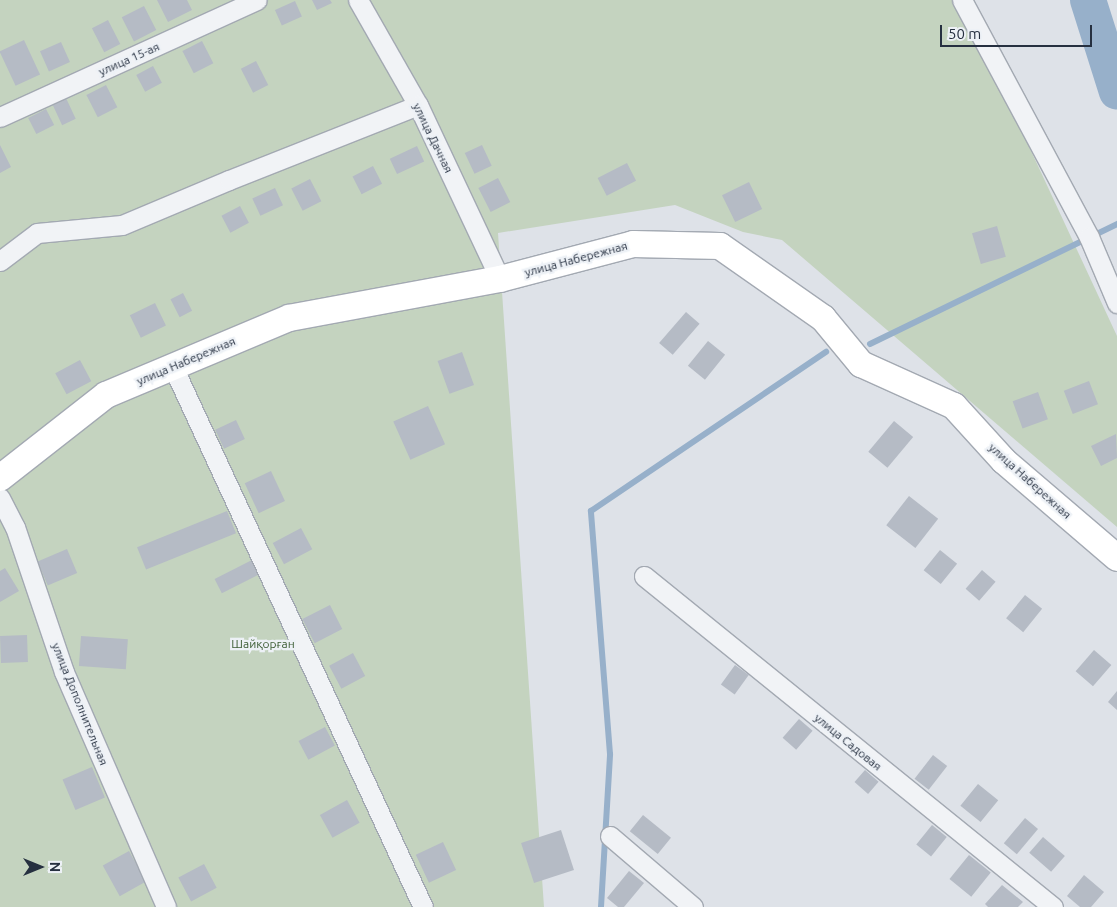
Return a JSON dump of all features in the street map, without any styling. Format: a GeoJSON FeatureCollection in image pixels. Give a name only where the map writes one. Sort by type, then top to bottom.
{"type":"FeatureCollection","features":[{"type":"Feature","properties":{"kind":"street","name":"улица 15-ая"},"geometry":{"type":"LineString","coordinates":[[0,117],[257,0]]}},
{"type":"Feature","properties":{"kind":"street","name":"улица Дачная"},"geometry":{"type":"LineString","coordinates":[[358,0],[418,105],[500,279]]}},
{"type":"Feature","properties":{"kind":"street"},"geometry":{"type":"LineString","coordinates":[[962,0],[1101,261],[1117,303]]}},
{"type":"Feature","properties":{"kind":"street"},"geometry":{"type":"LineString","coordinates":[[0,261],[37,233],[122,225],[229,180],[418,105]]}},
{"type":"Feature","properties":{"kind":"street","name":"улица Набережная"},"geometry":{"type":"LineString","coordinates":[[0,478],[106,395],[288,318],[500,279],[633,244],[720,246],[823,318],[861,364],[954,406],[1004,461],[1117,558]]}},
{"type":"Feature","properties":{"kind":"street"},"geometry":{"type":"LineString","coordinates":[[172,367],[423,907]]}},
{"type":"Feature","properties":{"kind":"street","name":"улица Дополнительная"},"geometry":{"type":"LineString","coordinates":[[0,498],[15,527],[64,672],[166,907]]}},
{"type":"Feature","properties":{"kind":"street","name":"улица Садовая"},"geometry":{"type":"LineString","coordinates":[[644,576],[1053,907]]}},
{"type":"Feature","properties":{"kind":"street"},"geometry":{"type":"LineString","coordinates":[[610,836],[693,907]]}},
{"type":"Feature","properties":{"kind":"green space","name":"Шайқорған"},"geometry":{"type":"Polygon","coordinates":[[[0,0],[961,0],[1117,336],[1117,527],[782,240],[743,232],[675,205],[498,233],[544,907],[0,907],[0,0]]]}},
{"type":"Feature","properties":{"kind":"building"},"geometry":{"type":"Polygon","coordinates":[[[157,0],[187,0],[192,10],[168,22],[157,0]]]}},
{"type":"Feature","properties":{"kind":"building"},"geometry":{"type":"Polygon","coordinates":[[[312,0],[330,0],[332,3],[317,10],[312,0]]]}},
{"type":"Feature","properties":{"kind":"building"},"geometry":{"type":"Polygon","coordinates":[[[295,1],[302,17],[282,25],[275,10],[295,1]]]}},
{"type":"Feature","properties":{"kind":"building"},"geometry":{"type":"Polygon","coordinates":[[[144,6],[156,30],[134,41],[122,17],[144,6]]]}},
{"type":"Feature","properties":{"kind":"building"},"geometry":{"type":"Polygon","coordinates":[[[108,20],[120,44],[104,52],[92,28],[108,20]]]}},
{"type":"Feature","properties":{"kind":"building"},"geometry":{"type":"Polygon","coordinates":[[[24,40],[40,74],[16,86],[0,51],[24,40]]]}},
{"type":"Feature","properties":{"kind":"building"},"geometry":{"type":"Polygon","coordinates":[[[202,41],[213,63],[194,73],[182,51],[202,41]]]}},
{"type":"Feature","properties":{"kind":"building"},"geometry":{"type":"Polygon","coordinates":[[[61,42],[70,62],[49,71],[40,51],[61,42]]]}},
{"type":"Feature","properties":{"kind":"building"},"geometry":{"type":"Polygon","coordinates":[[[256,61],[268,85],[253,93],[241,69],[256,61]]]}},
{"type":"Feature","properties":{"kind":"building"},"geometry":{"type":"Polygon","coordinates":[[[153,66],[162,83],[145,92],[136,75],[153,66]]]}},
{"type":"Feature","properties":{"kind":"building"},"geometry":{"type":"Polygon","coordinates":[[[106,85],[117,107],[98,117],[86,95],[106,85]]]}},
{"type":"Feature","properties":{"kind":"building"},"geometry":{"type":"Polygon","coordinates":[[[66,98],[76,119],[62,125],[52,104],[66,98]]]}},
{"type":"Feature","properties":{"kind":"building"},"geometry":{"type":"Polygon","coordinates":[[[46,109],[54,125],[36,134],[28,118],[46,109]]]}},
{"type":"Feature","properties":{"kind":"building"},"geometry":{"type":"Polygon","coordinates":[[[0,145],[11,167],[0,173],[0,145]]]}},
{"type":"Feature","properties":{"kind":"building"},"geometry":{"type":"Polygon","coordinates":[[[482,145],[492,166],[475,174],[465,153],[482,145]]]}},
{"type":"Feature","properties":{"kind":"building"},"geometry":{"type":"Polygon","coordinates":[[[417,146],[424,161],[397,174],[390,159],[417,146]]]}},
{"type":"Feature","properties":{"kind":"building"},"geometry":{"type":"Polygon","coordinates":[[[627,163],[636,181],[607,196],[598,178],[627,163]]]}},
{"type":"Feature","properties":{"kind":"building"},"geometry":{"type":"Polygon","coordinates":[[[373,166],[382,184],[362,194],[353,176],[373,166]]]}},
{"type":"Feature","properties":{"kind":"building"},"geometry":{"type":"Polygon","coordinates":[[[498,178],[510,202],[491,212],[478,188],[498,178]]]}},
{"type":"Feature","properties":{"kind":"building"},"geometry":{"type":"Polygon","coordinates":[[[310,179],[321,201],[303,211],[291,189],[310,179]]]}},
{"type":"Feature","properties":{"kind":"building"},"geometry":{"type":"Polygon","coordinates":[[[749,182],[762,209],[735,222],[722,195],[749,182]]]}},
{"type":"Feature","properties":{"kind":"building"},"geometry":{"type":"Polygon","coordinates":[[[275,188],[283,205],[260,216],[252,199],[275,188]]]}},
{"type":"Feature","properties":{"kind":"building"},"geometry":{"type":"Polygon","coordinates":[[[240,206],[249,223],[230,233],[221,216],[240,206]]]}},
{"type":"Feature","properties":{"kind":"building"},"geometry":{"type":"Polygon","coordinates":[[[997,226],[1006,257],[981,264],[972,233],[997,226]]]}},
{"type":"Feature","properties":{"kind":"building"},"geometry":{"type":"Polygon","coordinates":[[[183,293],[192,311],[180,317],[171,299],[183,293]]]}},
{"type":"Feature","properties":{"kind":"building"},"geometry":{"type":"Polygon","coordinates":[[[155,303],[166,325],[141,338],[130,315],[155,303]]]}},
{"type":"Feature","properties":{"kind":"building"},"geometry":{"type":"Polygon","coordinates":[[[686,312],[700,324],[673,355],[659,343],[686,312]]]}},
{"type":"Feature","properties":{"kind":"building"},"geometry":{"type":"Polygon","coordinates":[[[708,341],[725,355],[705,380],[688,366],[708,341]]]}},
{"type":"Feature","properties":{"kind":"building"},"geometry":{"type":"Polygon","coordinates":[[[462,352],[474,385],[450,394],[438,361],[462,352]]]}},
{"type":"Feature","properties":{"kind":"building"},"geometry":{"type":"Polygon","coordinates":[[[80,360],[91,381],[67,394],[55,373],[80,360]]]}},
{"type":"Feature","properties":{"kind":"building"},"geometry":{"type":"Polygon","coordinates":[[[1089,381],[1098,404],[1073,414],[1064,391],[1089,381]]]}},
{"type":"Feature","properties":{"kind":"building"},"geometry":{"type":"Polygon","coordinates":[[[1038,392],[1048,419],[1023,428],[1013,401],[1038,392]]]}},
{"type":"Feature","properties":{"kind":"building"},"geometry":{"type":"Polygon","coordinates":[[[428,406],[445,444],[410,460],[393,421],[428,406]]]}},
{"type":"Feature","properties":{"kind":"building"},"geometry":{"type":"Polygon","coordinates":[[[236,420],[245,439],[224,449],[215,430],[236,420]]]}},
{"type":"Feature","properties":{"kind":"building"},"geometry":{"type":"Polygon","coordinates":[[[894,421],[913,437],[887,468],[868,452],[894,421]]]}},
{"type":"Feature","properties":{"kind":"building"},"geometry":{"type":"Polygon","coordinates":[[[1116,434],[1117,458],[1101,466],[1091,446],[1116,434]]]}},
{"type":"Feature","properties":{"kind":"building"},"geometry":{"type":"Polygon","coordinates":[[[271,471],[285,501],[259,513],[245,483],[271,471]]]}},
{"type":"Feature","properties":{"kind":"building"},"geometry":{"type":"Polygon","coordinates":[[[909,496],[938,519],[915,548],[886,525],[909,496]]]}},
{"type":"Feature","properties":{"kind":"building"},"geometry":{"type":"Polygon","coordinates":[[[227,511],[236,533],[146,570],[137,547],[227,511]]]}},
{"type":"Feature","properties":{"kind":"building"},"geometry":{"type":"Polygon","coordinates":[[[301,528],[312,549],[284,564],[273,543],[301,528]]]}},
{"type":"Feature","properties":{"kind":"building"},"geometry":{"type":"Polygon","coordinates":[[[67,549],[77,573],[48,585],[38,562],[67,549]]]}},
{"type":"Feature","properties":{"kind":"building"},"geometry":{"type":"Polygon","coordinates":[[[940,550],[957,564],[941,584],[924,570],[940,550]]]}},
{"type":"Feature","properties":{"kind":"building"},"geometry":{"type":"Polygon","coordinates":[[[252,560],[259,574],[222,593],[215,579],[252,560]]]}},
{"type":"Feature","properties":{"kind":"building"},"geometry":{"type":"Polygon","coordinates":[[[5,568],[19,591],[0,602],[0,571],[5,568]]]}},
{"type":"Feature","properties":{"kind":"building"},"geometry":{"type":"Polygon","coordinates":[[[982,570],[996,582],[979,601],[966,589],[982,570]]]}},
{"type":"Feature","properties":{"kind":"building"},"geometry":{"type":"Polygon","coordinates":[[[1025,595],[1042,609],[1023,632],[1006,618],[1025,595]]]}},
{"type":"Feature","properties":{"kind":"building"},"geometry":{"type":"Polygon","coordinates":[[[330,605],[342,629],[315,643],[302,619],[330,605]]]}},
{"type":"Feature","properties":{"kind":"building"},"geometry":{"type":"Polygon","coordinates":[[[27,635],[28,662],[1,663],[0,636],[27,635]]]}},
{"type":"Feature","properties":{"kind":"building"},"geometry":{"type":"Polygon","coordinates":[[[81,636],[128,639],[126,669],[79,666],[81,636]]]}},
{"type":"Feature","properties":{"kind":"building"},"geometry":{"type":"Polygon","coordinates":[[[1094,650],[1111,665],[1093,686],[1076,671],[1094,650]]]}},
{"type":"Feature","properties":{"kind":"building"},"geometry":{"type":"Polygon","coordinates":[[[353,653],[365,676],[341,689],[329,666],[353,653]]]}},
{"type":"Feature","properties":{"kind":"building"},"geometry":{"type":"Polygon","coordinates":[[[735,665],[749,675],[735,694],[721,684],[735,665]]]}},
{"type":"Feature","properties":{"kind":"building"},"geometry":{"type":"Polygon","coordinates":[[[1117,691],[1117,710],[1108,702],[1117,691]]]}},
{"type":"Feature","properties":{"kind":"building"},"geometry":{"type":"Polygon","coordinates":[[[799,719],[813,731],[796,750],[783,738],[799,719]]]}},
{"type":"Feature","properties":{"kind":"building"},"geometry":{"type":"Polygon","coordinates":[[[325,727],[335,746],[308,760],[299,741],[325,727]]]}},
{"type":"Feature","properties":{"kind":"building"},"geometry":{"type":"Polygon","coordinates":[[[933,755],[947,766],[929,790],[915,779],[933,755]]]}},
{"type":"Feature","properties":{"kind":"building"},"geometry":{"type":"Polygon","coordinates":[[[92,767],[105,797],[75,810],[63,780],[92,767]]]}},
{"type":"Feature","properties":{"kind":"building"},"geometry":{"type":"Polygon","coordinates":[[[865,770],[879,782],[868,794],[855,782],[865,770]]]}},
{"type":"Feature","properties":{"kind":"building"},"geometry":{"type":"Polygon","coordinates":[[[978,784],[998,800],[981,822],[960,806],[978,784]]]}},
{"type":"Feature","properties":{"kind":"building"},"geometry":{"type":"Polygon","coordinates":[[[347,800],[360,823],[332,838],[320,815],[347,800]]]}},
{"type":"Feature","properties":{"kind":"building"},"geometry":{"type":"Polygon","coordinates":[[[643,815],[671,838],[658,854],[630,831],[643,815]]]}},
{"type":"Feature","properties":{"kind":"building"},"geometry":{"type":"Polygon","coordinates":[[[1025,818],[1038,829],[1017,854],[1004,843],[1025,818]]]}},
{"type":"Feature","properties":{"kind":"building"},"geometry":{"type":"Polygon","coordinates":[[[932,825],[947,837],[931,856],[916,844],[932,825]]]}},
{"type":"Feature","properties":{"kind":"building"},"geometry":{"type":"Polygon","coordinates":[[[561,830],[574,870],[534,883],[521,843],[561,830]]]}},
{"type":"Feature","properties":{"kind":"building"},"geometry":{"type":"Polygon","coordinates":[[[1043,837],[1065,856],[1051,872],[1029,853],[1043,837]]]}},
{"type":"Feature","properties":{"kind":"building"},"geometry":{"type":"Polygon","coordinates":[[[443,842],[456,870],[429,883],[416,855],[443,842]]]}},
{"type":"Feature","properties":{"kind":"building"},"geometry":{"type":"Polygon","coordinates":[[[129,851],[146,882],[120,896],[103,866],[129,851]]]}},
{"type":"Feature","properties":{"kind":"building"},"geometry":{"type":"Polygon","coordinates":[[[969,855],[991,873],[971,897],[949,879],[969,855]]]}},
{"type":"Feature","properties":{"kind":"building"},"geometry":{"type":"Polygon","coordinates":[[[204,864],[217,888],[191,901],[178,878],[204,864]]]}},
{"type":"Feature","properties":{"kind":"building"},"geometry":{"type":"Polygon","coordinates":[[[629,871],[644,883],[624,907],[618,907],[607,898],[629,871]]]}},
{"type":"Feature","properties":{"kind":"building"},"geometry":{"type":"Polygon","coordinates":[[[1084,875],[1104,892],[1091,907],[1080,907],[1067,896],[1084,875]]]}},
{"type":"Feature","properties":{"kind":"building"},"geometry":{"type":"Polygon","coordinates":[[[1002,885],[1023,902],[1018,907],[988,907],[985,904],[1002,885]]]}},
{"type":"Feature","properties":{"kind":"waterway"},"geometry":{"type":"LineString","coordinates":[[1088,0],[1117,92]]}},
{"type":"Feature","properties":{"kind":"waterway"},"geometry":{"type":"LineString","coordinates":[[870,344],[1117,224]]}},
{"type":"Feature","properties":{"kind":"waterway"},"geometry":{"type":"LineString","coordinates":[[601,907],[610,754],[591,511],[826,352]]}}]}
